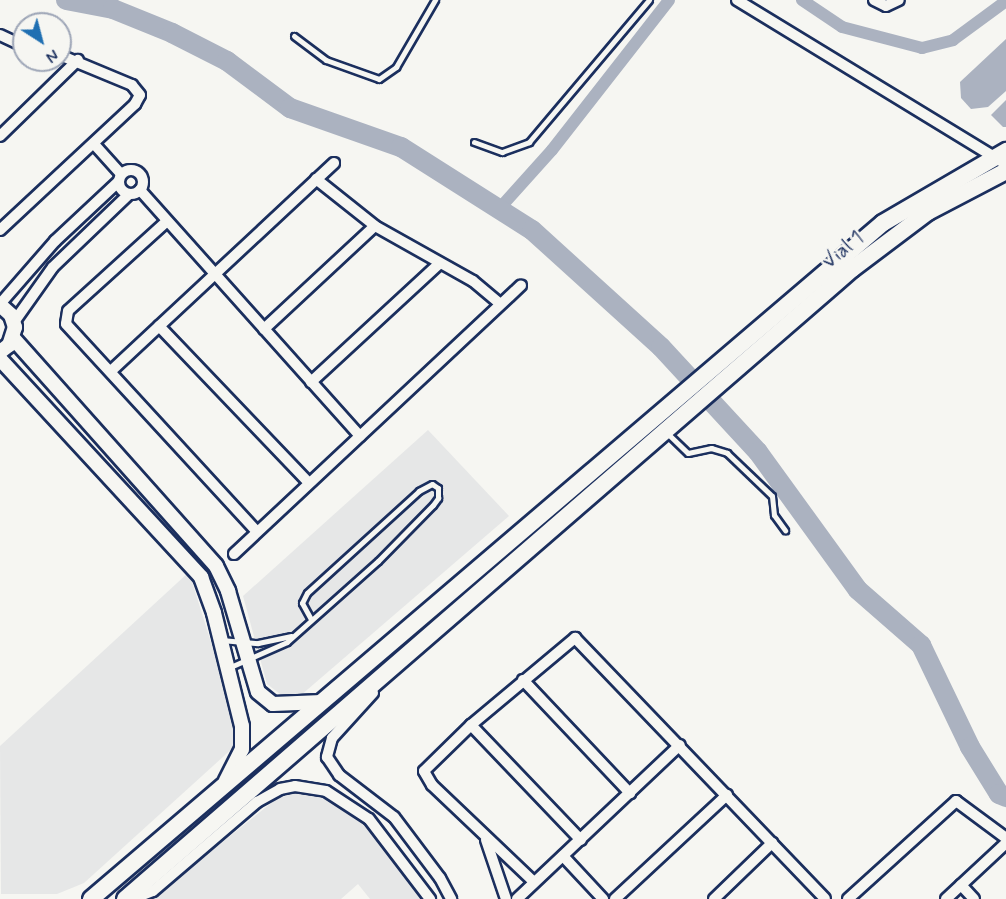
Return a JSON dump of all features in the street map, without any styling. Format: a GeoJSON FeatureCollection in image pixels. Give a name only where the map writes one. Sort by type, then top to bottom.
{"type":"FeatureCollection","features":[{"type":"Feature","properties":{"kind":"main road","name":"Vial 1"},"geometry":{"type":"LineString","coordinates":[[91,899],[679,394],[883,222],[1001,158]]}},
{"type":"Feature","properties":{"kind":"main road","name":"Vial 1"},"geometry":{"type":"LineString","coordinates":[[125,899],[385,672],[892,237],[928,212],[1006,171]]}},
{"type":"Feature","properties":{"kind":"street"},"geometry":{"type":"LineString","coordinates":[[737,0],[1001,158]]}},
{"type":"Feature","properties":{"kind":"street"},"geometry":{"type":"LineString","coordinates":[[874,0],[886,6],[899,0]]}},
{"type":"Feature","properties":{"kind":"street"},"geometry":{"type":"LineString","coordinates":[[0,230],[94,144],[140,95],[132,85],[72,58]]}},
{"type":"Feature","properties":{"kind":"street"},"geometry":{"type":"LineString","coordinates":[[0,136],[78,60]]}},
{"type":"Feature","properties":{"kind":"street"},"geometry":{"type":"LineString","coordinates":[[94,144],[119,178],[166,222],[360,436]]}},
{"type":"Feature","properties":{"kind":"street"},"geometry":{"type":"LineString","coordinates":[[111,371],[334,163]]}},
{"type":"Feature","properties":{"kind":"street"},"geometry":{"type":"LineString","coordinates":[[0,352],[13,338],[14,322],[39,283],[143,182],[137,171],[119,178],[0,305],[14,322]]}},
{"type":"Feature","properties":{"kind":"street"},"geometry":{"type":"LineString","coordinates":[[316,178],[375,226],[439,264],[473,281],[500,304]]}},
{"type":"Feature","properties":{"kind":"street"},"geometry":{"type":"LineString","coordinates":[[84,214],[96,226]]}},
{"type":"Feature","properties":{"kind":"street"},"geometry":{"type":"LineString","coordinates":[[166,222],[66,315],[68,329],[111,371],[257,532]]}},
{"type":"Feature","properties":{"kind":"street"},"geometry":{"type":"LineString","coordinates":[[264,329],[375,226]]}},
{"type":"Feature","properties":{"kind":"street"},"geometry":{"type":"LineString","coordinates":[[311,382],[439,264]]}},
{"type":"Feature","properties":{"kind":"street"},"geometry":{"type":"LineString","coordinates":[[234,554],[521,285]]}},
{"type":"Feature","properties":{"kind":"street"},"geometry":{"type":"LineString","coordinates":[[159,326],[309,483]]}},
{"type":"Feature","properties":{"kind":"street"},"geometry":{"type":"LineString","coordinates":[[13,338],[216,566],[228,591],[252,680],[266,700],[284,705],[322,702]]}},
{"type":"Feature","properties":{"kind":"street"},"geometry":{"type":"LineString","coordinates":[[0,359],[191,563],[207,590],[243,738],[238,759],[222,788]]}},
{"type":"Feature","properties":{"kind":"street"},"geometry":{"type":"LineString","coordinates":[[534,882],[432,785],[424,771],[471,725],[575,638],[680,745],[825,899]]}},
{"type":"Feature","properties":{"kind":"street"},"geometry":{"type":"LineString","coordinates":[[385,672],[327,747],[327,757],[339,776],[381,804],[440,878],[451,899]]}},
{"type":"Feature","properties":{"kind":"street"},"geometry":{"type":"LineString","coordinates":[[523,680],[630,793]]}},
{"type":"Feature","properties":{"kind":"street"},"geometry":{"type":"LineString","coordinates":[[471,725],[581,840]]}},
{"type":"Feature","properties":{"kind":"street"},"geometry":{"type":"LineString","coordinates":[[517,899],[680,745]]}},
{"type":"Feature","properties":{"kind":"street"},"geometry":{"type":"LineString","coordinates":[[132,899],[153,891],[257,802],[280,789],[312,787],[326,791],[369,819],[424,888],[430,899]]}},
{"type":"Feature","properties":{"kind":"street"},"geometry":{"type":"LineString","coordinates":[[615,899],[727,795]]}},
{"type":"Feature","properties":{"kind":"street"},"geometry":{"type":"LineString","coordinates":[[848,899],[956,801],[1006,838]]}},
{"type":"Feature","properties":{"kind":"street"},"geometry":{"type":"LineString","coordinates":[[369,819],[381,804]]}},
{"type":"Feature","properties":{"kind":"street"},"geometry":{"type":"LineString","coordinates":[[485,837],[506,899]]}},
{"type":"Feature","properties":{"kind":"street"},"geometry":{"type":"LineString","coordinates":[[714,899],[772,843]]}},
{"type":"Feature","properties":{"kind":"street"},"geometry":{"type":"LineString","coordinates":[[946,899],[1006,843]]}},
{"type":"Feature","properties":{"kind":"street"},"geometry":{"type":"LineString","coordinates":[[563,856],[603,899]]}},
{"type":"Feature","properties":{"kind":"street"},"geometry":{"type":"LineString","coordinates":[[424,888],[440,878]]}},
{"type":"Feature","properties":{"kind":"street"},"geometry":{"type":"LineString","coordinates":[[961,885],[974,899]]}},
{"type":"Feature","properties":{"kind":"lane"},"geometry":{"type":"LineString","coordinates":[[294,36],[326,60],[379,79],[396,67],[435,0]]}},
{"type":"Feature","properties":{"kind":"lane"},"geometry":{"type":"LineString","coordinates":[[474,142],[502,152],[529,142],[650,0]]}},
{"type":"Feature","properties":{"kind":"lane"},"geometry":{"type":"LineString","coordinates":[[665,431],[688,453],[711,448],[728,453],[772,496],[774,515],[785,530]]}},
{"type":"Feature","properties":{"kind":"lane"},"geometry":{"type":"LineString","coordinates":[[228,669],[293,636],[378,561],[438,498],[438,488],[432,484],[419,492],[307,593],[302,603],[311,619]]}},
{"type":"Feature","properties":{"kind":"lane"},"geometry":{"type":"LineString","coordinates":[[220,640],[243,644],[293,636]]}},
{"type":"Feature","properties":{"kind":"shaded area"},"geometry":{"type":"Polygon","coordinates":[[[1006,39],[1006,91],[988,107],[971,109],[961,98],[960,82],[1006,39]]]}},
{"type":"Feature","properties":{"kind":"shaded area"},"geometry":{"type":"Polygon","coordinates":[[[1006,100],[1006,127],[1003,127],[991,115],[1006,100]]]}},
{"type":"Feature","properties":{"kind":"shaded area"},"geometry":{"type":"Polygon","coordinates":[[[428,430],[509,516],[300,696],[280,694],[267,684],[243,596],[428,430]]]}},
{"type":"Feature","properties":{"kind":"shaded area"},"geometry":{"type":"Polygon","coordinates":[[[189,572],[238,729],[235,746],[84,883],[57,894],[1,894],[0,746],[189,572]]]}},
{"type":"Feature","properties":{"kind":"shaded area"},"geometry":{"type":"Polygon","coordinates":[[[294,793],[320,797],[376,832],[424,896],[420,899],[370,899],[358,884],[341,899],[151,899],[275,800],[294,793]]]}},
{"type":"Feature","properties":{"kind":"waterway"},"geometry":{"type":"LineString","coordinates":[[66,0],[113,9],[172,33],[227,61],[290,108],[401,147],[532,230],[661,347],[758,452],[858,590],[921,645],[970,747],[999,794],[1006,797]]}},
{"type":"Feature","properties":{"kind":"waterway"},"geometry":{"type":"LineString","coordinates":[[499,209],[552,150],[669,0]]}},
{"type":"Feature","properties":{"kind":"waterway"},"geometry":{"type":"LineString","coordinates":[[802,0],[842,27],[922,48],[953,40],[1006,1]]}}]}
